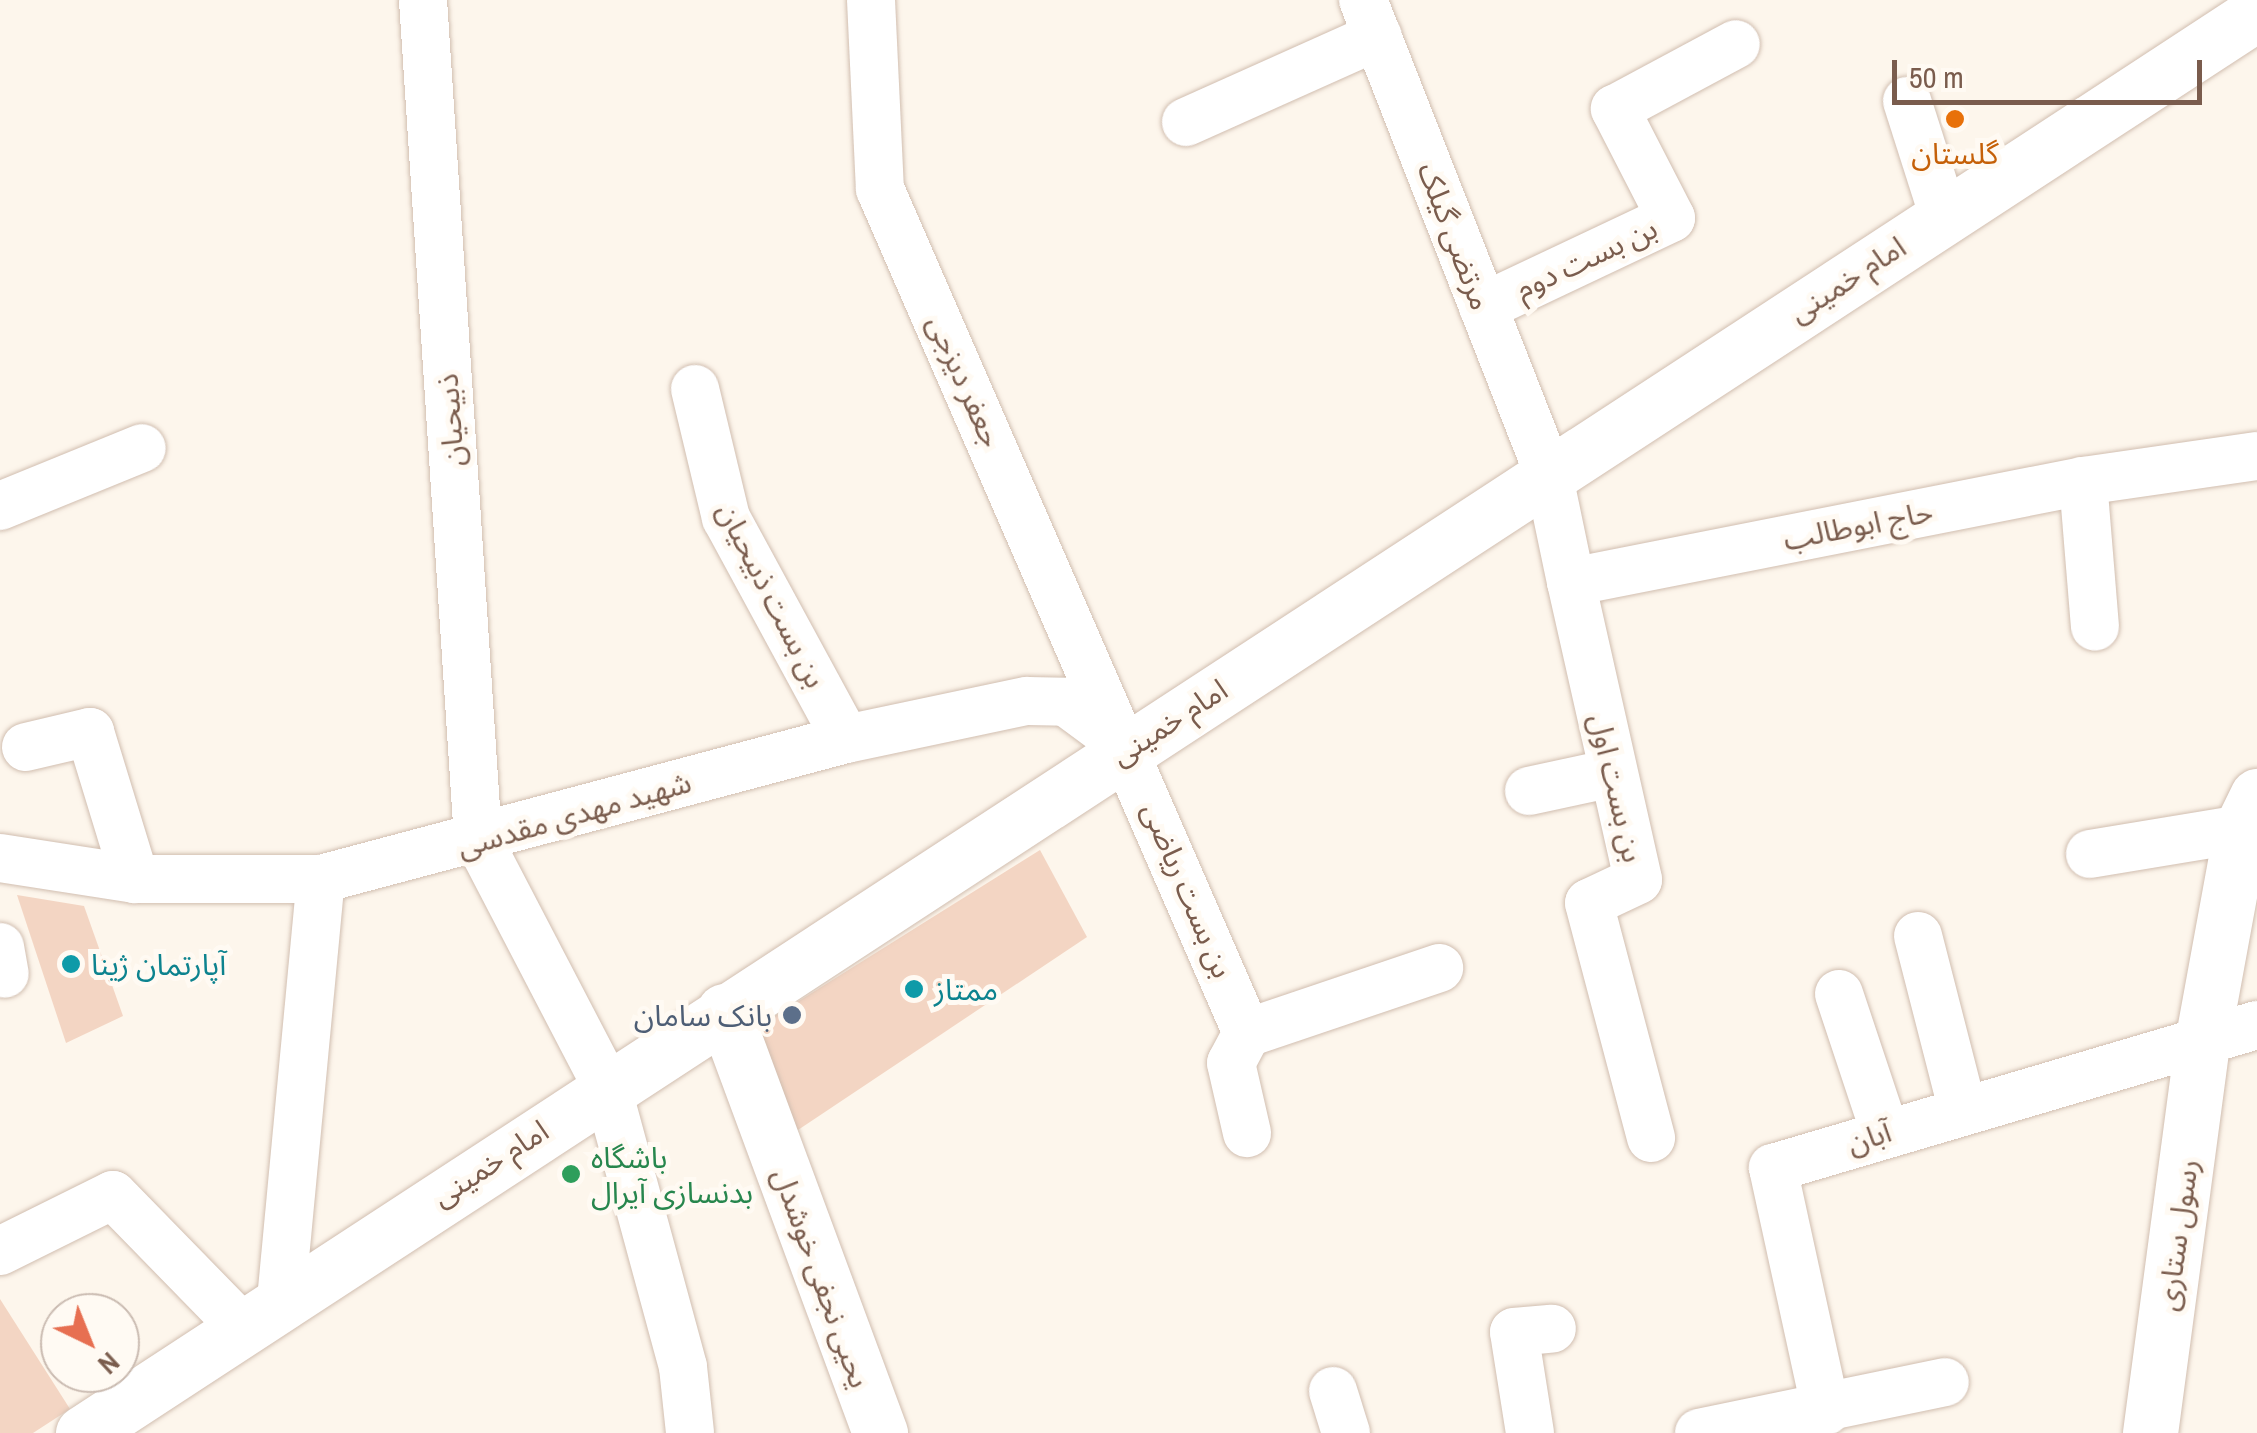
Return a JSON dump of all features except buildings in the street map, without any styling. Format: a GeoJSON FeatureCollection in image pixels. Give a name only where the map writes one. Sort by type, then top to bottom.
{"type":"FeatureCollection","features":[{"type":"Feature","properties":{"kind":"main road","name":"امام خمینی"},"geometry":{"type":"LineString","coordinates":[[83,1433],[606,1087],[1944,216],[2251,10]]}},
{"type":"Feature","properties":{"kind":"main road","name":"رسول ستاری"},"geometry":{"type":"LineString","coordinates":[[2150,1433],[2203,1038],[2249,813]]}},
{"type":"Feature","properties":{"kind":"main road","name":"یحیی نجفی خوشدل"},"geometry":{"type":"LineString","coordinates":[[724,1011],[880,1433]]}},
{"type":"Feature","properties":{"kind":"street","name":"ذبیحیان"},"geometry":{"type":"LineString","coordinates":[[423,0],[478,839]]}},
{"type":"Feature","properties":{"kind":"street","name":"جعفر دیزجی"},"geometry":{"type":"LineString","coordinates":[[872,0],[880,189],[1128,748]]}},
{"type":"Feature","properties":{"kind":"street"},"geometry":{"type":"LineString","coordinates":[[1186,122],[1370,18]]}},
{"type":"Feature","properties":{"kind":"street","name":"مرتضی گیلک"},"geometry":{"type":"LineString","coordinates":[[1370,18],[1548,472]]}},
{"type":"Feature","properties":{"kind":"street","name":"بن بست دوم"},"geometry":{"type":"LineString","coordinates":[[1482,307],[1671,218],[1615,108],[1736,44]]}},
{"type":"Feature","properties":{"kind":"street"},"geometry":{"type":"LineString","coordinates":[[1908,101],[1944,216]]}},
{"type":"Feature","properties":{"kind":"street","name":"بن بست ذبیحیان"},"geometry":{"type":"LineString","coordinates":[[695,389],[726,518],[846,739]]}},
{"type":"Feature","properties":{"kind":"street"},"geometry":{"type":"LineString","coordinates":[[0,506],[142,448]]}},
{"type":"Feature","properties":{"kind":"street","name":"حاج ابوطالب"},"geometry":{"type":"LineString","coordinates":[[1570,582],[2083,481],[2257,456]]}},
{"type":"Feature","properties":{"kind":"street"},"geometry":{"type":"LineString","coordinates":[[1548,472],[1570,582]]}},
{"type":"Feature","properties":{"kind":"street"},"geometry":{"type":"LineString","coordinates":[[2083,481],[2095,628]]}},
{"type":"Feature","properties":{"kind":"street","name":"بن بست اول"},"geometry":{"type":"LineString","coordinates":[[1570,582],[1638,880],[1589,902],[1650,1138]]}},
{"type":"Feature","properties":{"kind":"street","name":"شهید مهدی مقدسی"},"geometry":{"type":"LineString","coordinates":[[0,858],[135,879],[321,878],[846,739],[1046,702],[1066,702],[1128,748]]}},
{"type":"Feature","properties":{"kind":"street"},"geometry":{"type":"LineString","coordinates":[[26,747],[90,732],[135,879]]}},
{"type":"Feature","properties":{"kind":"street","name":"بن بست ریاضی"},"geometry":{"type":"LineString","coordinates":[[1128,748],[1247,1033]]}},
{"type":"Feature","properties":{"kind":"street"},"geometry":{"type":"LineString","coordinates":[[1529,791],[1612,773]]}},
{"type":"Feature","properties":{"kind":"street"},"geometry":{"type":"LineString","coordinates":[[2090,854],[2249,813]]}},
{"type":"Feature","properties":{"kind":"street"},"geometry":{"type":"LineString","coordinates":[[478,839],[606,1087],[682,1368],[690,1433]]}},
{"type":"Feature","properties":{"kind":"street"},"geometry":{"type":"LineString","coordinates":[[262,1312],[321,878]]}},
{"type":"Feature","properties":{"kind":"street"},"geometry":{"type":"LineString","coordinates":[[1918,936],[1962,1107]]}},
{"type":"Feature","properties":{"kind":"street"},"geometry":{"type":"LineString","coordinates":[[1247,1133],[1231,1063],[1247,1033],[1439,968]]}},
{"type":"Feature","properties":{"kind":"street"},"geometry":{"type":"LineString","coordinates":[[1839,994],[1886,1132]]}},
{"type":"Feature","properties":{"kind":"street","name":"آبان"},"geometry":{"type":"LineString","coordinates":[[1826,1410],[1773,1168],[1962,1107],[2257,1025]]}},
{"type":"Feature","properties":{"kind":"street"},"geometry":{"type":"LineString","coordinates":[[0,1251],[113,1194],[262,1312]]}},
{"type":"Feature","properties":{"kind":"street"},"geometry":{"type":"LineString","coordinates":[[1530,1433],[1514,1332],[1552,1329]]}},
{"type":"Feature","properties":{"kind":"street"},"geometry":{"type":"LineString","coordinates":[[1700,1433],[1777,1428],[1826,1410],[1945,1382]]}},
{"type":"Feature","properties":{"kind":"place","name":"گلستان"},"geometry":{"type":"Point","coordinates":[1955,119]}},
{"type":"Feature","properties":{"kind":"place","name":"آپارتمان ژینا"},"geometry":{"type":"Point","coordinates":[71,964]}},
{"type":"Feature","properties":{"kind":"place","name":"ممتاز"},"geometry":{"type":"Point","coordinates":[914,989]}},
{"type":"Feature","properties":{"kind":"place","name":"بانک سامان"},"geometry":{"type":"Point","coordinates":[792,1015]}},
{"type":"Feature","properties":{"kind":"place","name":"باشگاه بدنسازی آیرال"},"geometry":{"type":"Point","coordinates":[571,1174]}}]}
